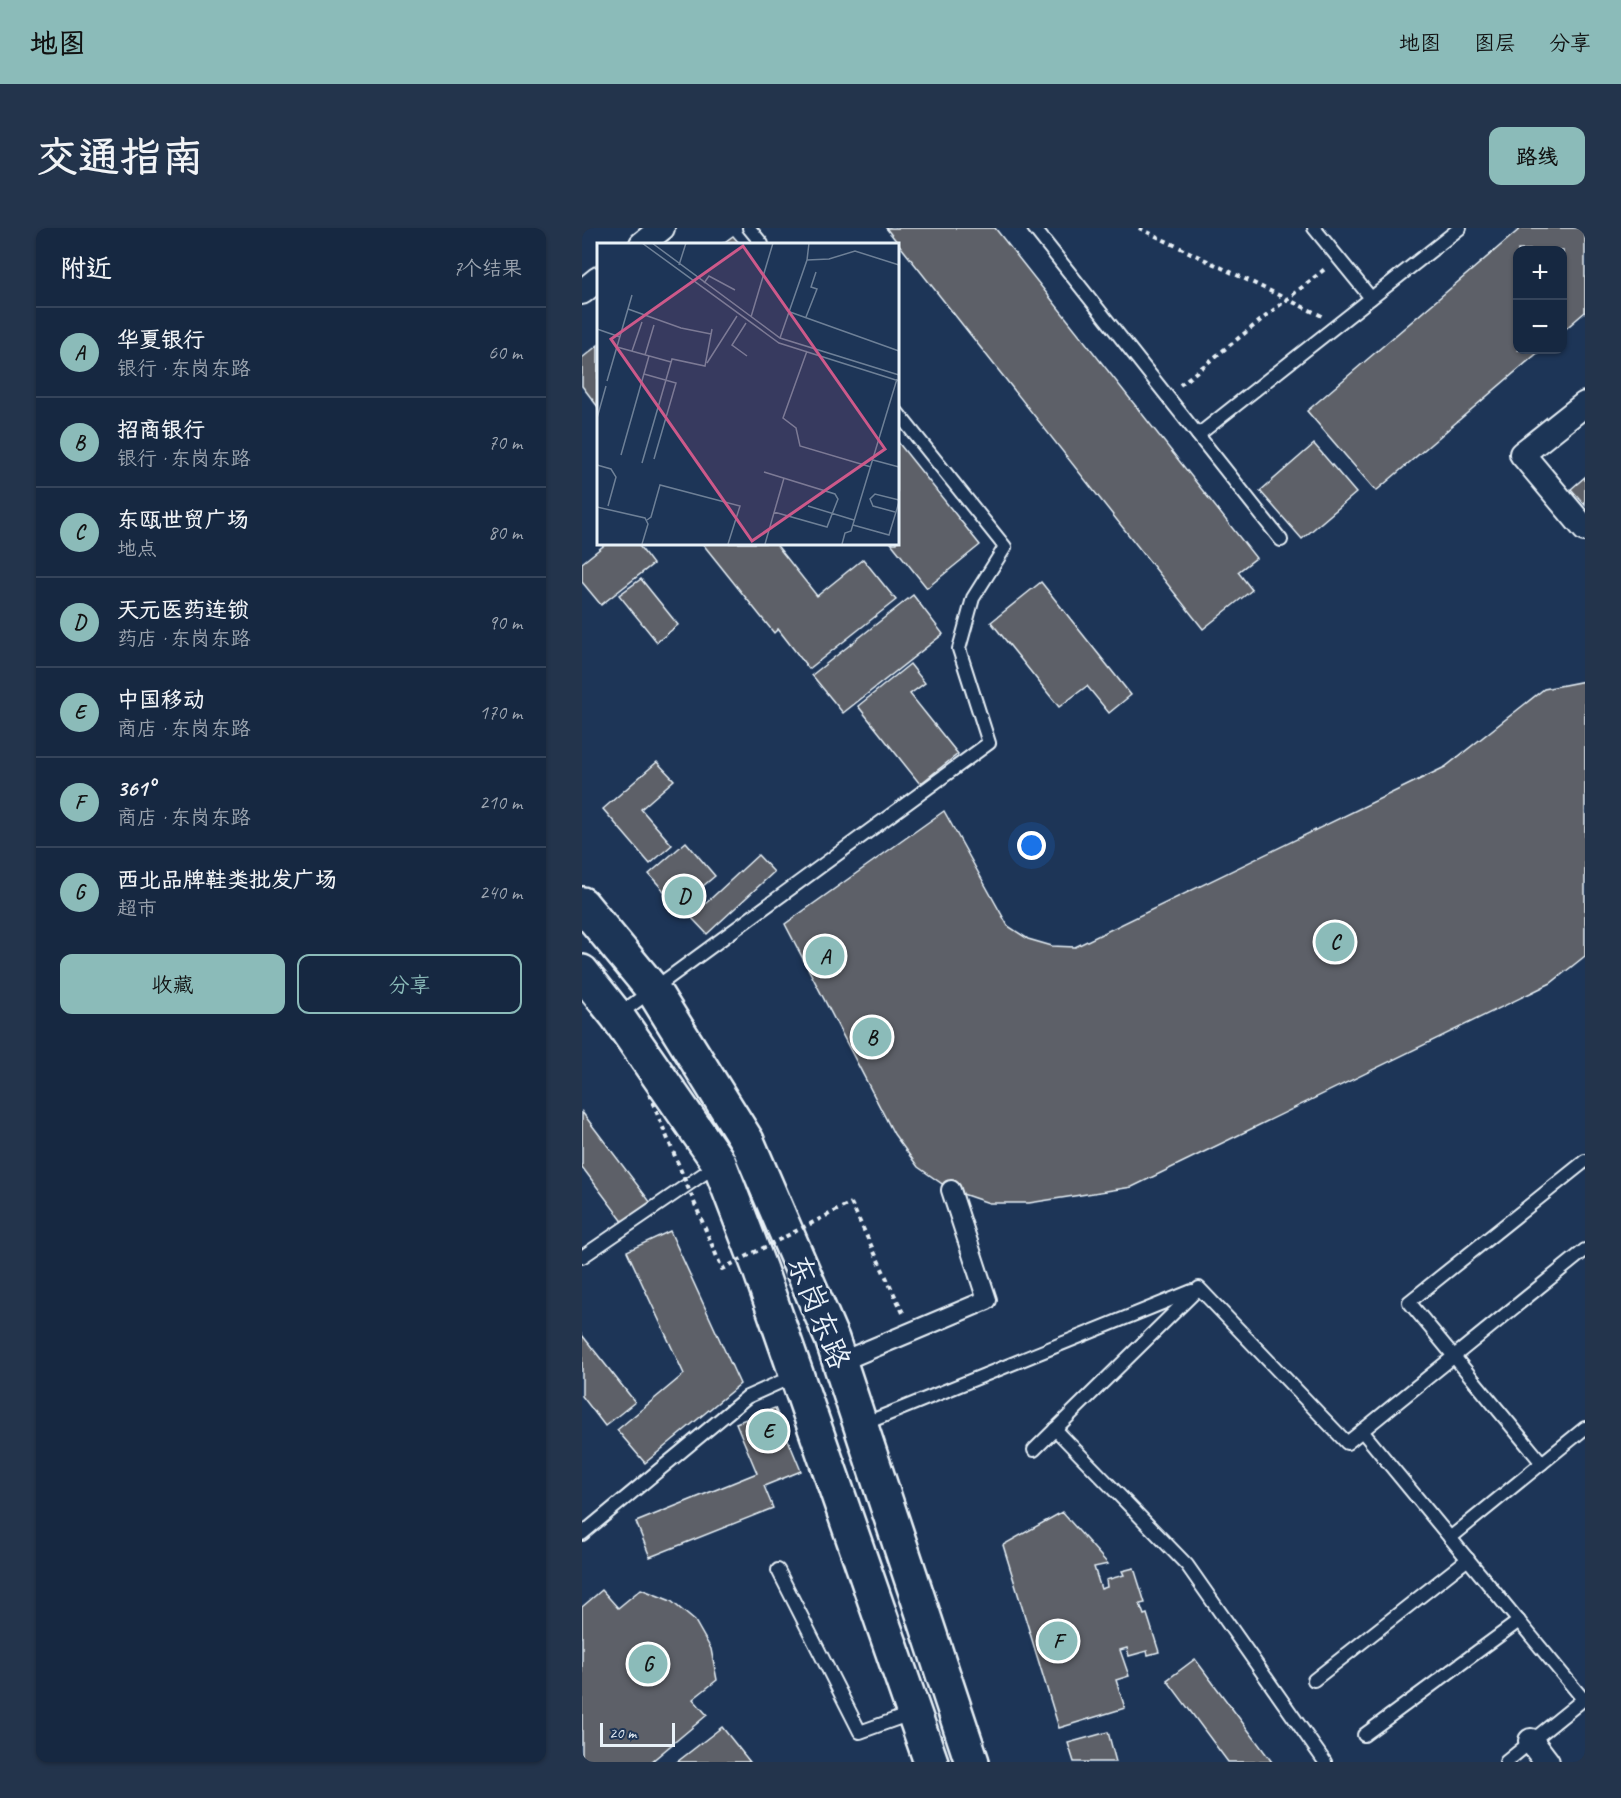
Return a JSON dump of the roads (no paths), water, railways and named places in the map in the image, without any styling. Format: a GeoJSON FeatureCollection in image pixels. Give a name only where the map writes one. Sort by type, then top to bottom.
{"type":"FeatureCollection","features":[{"type":"Feature","properties":{"kind":"main road","name":"东岗东路"},"geometry":{"type":"LineString","coordinates":[[582,903],[652,990],[747,1141],[832,1339],[972,1762]]}},
{"type":"Feature","properties":{"kind":"main road","name":"东岗东路"},"geometry":{"type":"LineString","coordinates":[[582,972],[617,1016],[719,1163],[738,1208],[931,1762]]}},
{"type":"Feature","properties":{"kind":"street"},"geometry":{"type":"LineString","coordinates":[[643,243],[662,228]]}},
{"type":"Feature","properties":{"kind":"street"},"geometry":{"type":"LineString","coordinates":[[582,292],[597,280]]}},
{"type":"Feature","properties":{"kind":"street"},"geometry":{"type":"LineString","coordinates":[[1585,404],[1522,454],[1585,529]]}},
{"type":"Feature","properties":{"kind":"street"},"geometry":{"type":"LineString","coordinates":[[840,1362],[987,1300],[951,1190]]}},
{"type":"Feature","properties":{"kind":"street"},"geometry":{"type":"LineString","coordinates":[[1531,1741],[1547,1762]]}},
{"type":"Feature","properties":{"kind":"lane"},"geometry":{"type":"LineString","coordinates":[[749,228],[761,243]]}},
{"type":"Feature","properties":{"kind":"lane"},"geometry":{"type":"LineString","coordinates":[[1034,228],[1281,540]]}},
{"type":"Feature","properties":{"kind":"lane"},"geometry":{"type":"LineString","coordinates":[[1314,228],[1371,298]]}},
{"type":"Feature","properties":{"kind":"lane"},"geometry":{"type":"LineString","coordinates":[[1198,435],[1460,228]]}},
{"type":"Feature","properties":{"kind":"lane"},"geometry":{"type":"LineString","coordinates":[[617,1016],[989,743],[959,649],[973,598],[1005,547],[898,413]]}},
{"type":"Feature","properties":{"kind":"lane"},"geometry":{"type":"LineString","coordinates":[[1542,1463],[1409,1302],[1585,1161]]}},
{"type":"Feature","properties":{"kind":"lane"},"geometry":{"type":"LineString","coordinates":[[582,1257],[719,1163]]}},
{"type":"Feature","properties":{"kind":"lane"},"geometry":{"type":"LineString","coordinates":[[1199,1288],[1347,1443],[1585,1250]]}},
{"type":"Feature","properties":{"kind":"lane"},"geometry":{"type":"LineString","coordinates":[[861,1425],[1199,1288]]}},
{"type":"Feature","properties":{"kind":"lane"},"geometry":{"type":"LineString","coordinates":[[1034,1450],[1199,1288]]}},
{"type":"Feature","properties":{"kind":"lane"},"geometry":{"type":"LineString","coordinates":[[582,1534],[747,1397],[796,1375]]}},
{"type":"Feature","properties":{"kind":"lane"},"geometry":{"type":"LineString","coordinates":[[1450,1538],[1585,1428]]}},
{"type":"Feature","properties":{"kind":"lane"},"geometry":{"type":"LineString","coordinates":[[1055,1429],[1187,1566],[1325,1762]]}},
{"type":"Feature","properties":{"kind":"lane"},"geometry":{"type":"LineString","coordinates":[[1362,1431],[1584,1699],[1506,1762]]}},
{"type":"Feature","properties":{"kind":"lane"},"geometry":{"type":"LineString","coordinates":[[1314,1680],[1468,1559]]}},
{"type":"Feature","properties":{"kind":"lane"},"geometry":{"type":"LineString","coordinates":[[778,1570],[860,1732],[914,1712]]}},
{"type":"Feature","properties":{"kind":"lane"},"geometry":{"type":"LineString","coordinates":[[1364,1735],[1519,1621]]}},
{"type":"Feature","properties":{"kind":"place","name":"天元医药连锁"},"geometry":{"type":"Point","coordinates":[684,896]}},
{"type":"Feature","properties":{"kind":"place","name":"东瓯世贸广场"},"geometry":{"type":"Point","coordinates":[1335,942]}},
{"type":"Feature","properties":{"kind":"place","name":"华夏银行"},"geometry":{"type":"Point","coordinates":[825,956]}},
{"type":"Feature","properties":{"kind":"place","name":"招商银行"},"geometry":{"type":"Point","coordinates":[872,1037]}},
{"type":"Feature","properties":{"kind":"place","name":"中国移动"},"geometry":{"type":"Point","coordinates":[768,1431]}},
{"type":"Feature","properties":{"kind":"place","name":"361°"},"geometry":{"type":"Point","coordinates":[1058,1641]}},
{"type":"Feature","properties":{"kind":"place","name":"西北品牌鞋类批发广场"},"geometry":{"type":"Point","coordinates":[648,1664]}}]}
